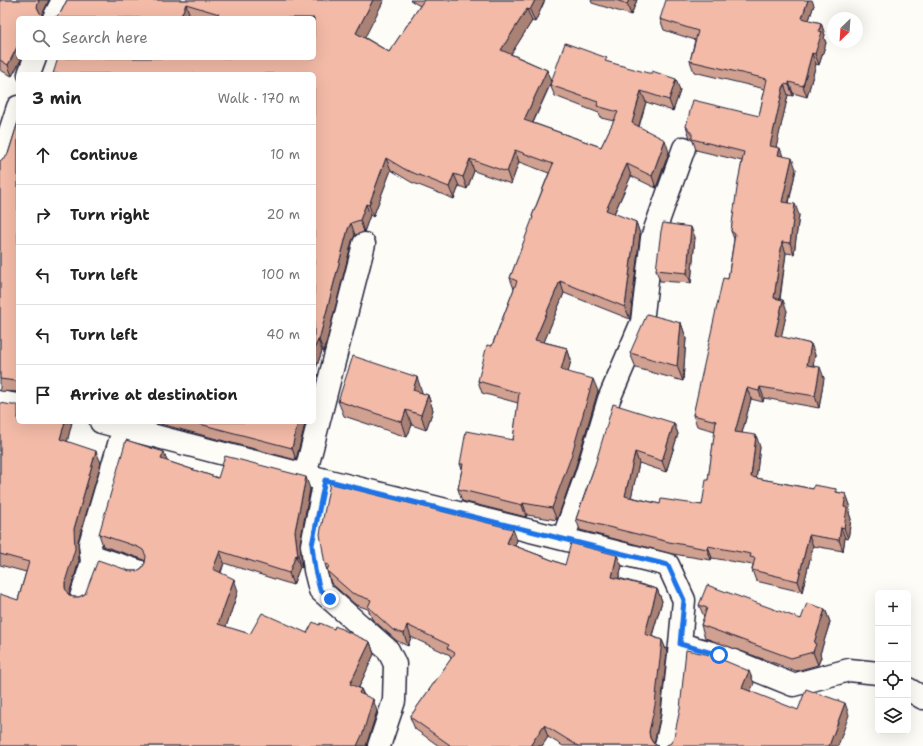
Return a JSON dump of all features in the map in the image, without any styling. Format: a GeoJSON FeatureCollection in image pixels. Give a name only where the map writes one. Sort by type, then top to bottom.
{"type":"FeatureCollection","features":[{"type":"Feature","properties":{"kind":"street"},"geometry":{"type":"LineString","coordinates":[[55,16],[63,0]]}},
{"type":"Feature","properties":{"kind":"street"},"geometry":{"type":"LineString","coordinates":[[30,72],[34,60]]}},
{"type":"Feature","properties":{"kind":"street"},"geometry":{"type":"LineString","coordinates":[[0,162],[16,113]]}},
{"type":"Feature","properties":{"kind":"street"},"geometry":{"type":"LineString","coordinates":[[563,540],[587,473],[609,399],[642,322],[652,238],[684,148]]}},
{"type":"Feature","properties":{"kind":"street"},"geometry":{"type":"LineString","coordinates":[[364,244],[315,477],[312,545],[315,570],[320,590],[388,650],[395,664],[394,701],[379,746]]}},
{"type":"Feature","properties":{"kind":"street"},"geometry":{"type":"LineString","coordinates":[[0,402],[16,405]]}},
{"type":"Feature","properties":{"kind":"street"},"geometry":{"type":"LineString","coordinates":[[110,424],[563,540],[668,565],[684,600],[672,719],[666,746]]}},
{"type":"Feature","properties":{"kind":"street"},"geometry":{"type":"LineString","coordinates":[[81,597],[92,562],[90,544],[124,427]]}},
{"type":"Feature","properties":{"kind":"street"},"geometry":{"type":"LineString","coordinates":[[92,556],[138,571]]}},
{"type":"Feature","properties":{"kind":"street"},"geometry":{"type":"LineString","coordinates":[[680,644],[719,655],[793,685],[849,670],[875,673]]}},
{"type":"Feature","properties":{"kind":"street"},"geometry":{"type":"LineString","coordinates":[[911,692],[923,698]]}},
{"type":"Feature","properties":{"kind":"building"},"geometry":{"type":"Polygon","coordinates":[[[0,0],[39,0],[37,7],[43,16],[16,16],[16,49],[8,65],[0,60],[0,0]]]}},
{"type":"Feature","properties":{"kind":"building"},"geometry":{"type":"Polygon","coordinates":[[[67,0],[373,0],[356,33],[389,52],[424,0],[535,0],[530,10],[527,9],[501,50],[547,70],[524,120],[601,147],[618,112],[597,106],[598,102],[550,85],[565,43],[607,58],[605,61],[648,73],[652,73],[652,71],[676,79],[669,100],[641,91],[632,123],[665,140],[652,176],[627,164],[606,210],[636,222],[625,307],[560,281],[535,340],[567,348],[561,370],[593,379],[571,457],[552,508],[523,503],[522,505],[458,489],[463,464],[460,464],[466,431],[513,440],[519,393],[478,381],[487,345],[492,346],[517,281],[510,278],[533,217],[532,216],[553,164],[515,150],[507,172],[470,159],[463,177],[454,174],[449,187],[406,170],[386,158],[369,205],[366,204],[360,220],[351,223],[348,229],[319,340],[316,345],[316,72],[54,72],[57,60],[316,60],[316,16],[218,16],[219,14],[186,4],[181,16],[57,16],[61,12],[67,0]]]}},
{"type":"Feature","properties":{"kind":"building"},"geometry":{"type":"Polygon","coordinates":[[[616,0],[629,0],[627,4],[616,0]]]}},
{"type":"Feature","properties":{"kind":"building"},"geometry":{"type":"Polygon","coordinates":[[[666,0],[808,0],[802,18],[821,23],[819,31],[822,32],[815,54],[812,53],[803,86],[789,82],[789,85],[784,84],[770,146],[780,148],[778,155],[792,158],[782,202],[795,204],[790,243],[782,242],[774,298],[783,300],[775,335],[811,344],[807,365],[820,367],[815,396],[760,387],[759,391],[747,388],[735,432],[756,435],[751,477],[813,489],[814,485],[836,489],[836,492],[846,494],[844,507],[847,508],[844,528],[841,527],[839,540],[809,535],[798,581],[752,570],[755,558],[750,557],[751,554],[708,546],[707,549],[669,542],[576,519],[595,465],[613,404],[674,423],[662,461],[635,452],[625,496],[660,504],[661,499],[702,505],[706,480],[708,480],[716,421],[693,415],[723,278],[728,279],[735,234],[731,231],[738,181],[744,152],[692,139],[692,134],[686,126],[693,100],[759,116],[767,79],[690,61],[698,31],[660,19],[666,0]]]}},
{"type":"Feature","properties":{"kind":"building"},"geometry":{"type":"Polygon","coordinates":[[[16,128],[16,381],[0,379],[0,161],[8,154],[16,128]]]}},
{"type":"Feature","properties":{"kind":"building"},"geometry":{"type":"Polygon","coordinates":[[[663,223],[691,227],[687,273],[656,270],[663,223]]]}},
{"type":"Feature","properties":{"kind":"building"},"geometry":{"type":"Polygon","coordinates":[[[647,314],[681,323],[677,366],[630,353],[647,314]]]}},
{"type":"Feature","properties":{"kind":"building"},"geometry":{"type":"Polygon","coordinates":[[[353,356],[417,377],[413,390],[428,395],[421,415],[406,410],[402,422],[338,401],[353,356]]]}},
{"type":"Feature","properties":{"kind":"building"},"geometry":{"type":"Polygon","coordinates":[[[0,403],[16,405],[16,424],[64,424],[60,439],[96,451],[74,529],[75,549],[65,582],[65,588],[68,594],[73,597],[79,597],[85,594],[98,560],[130,571],[137,571],[142,568],[145,563],[146,556],[143,550],[99,534],[126,440],[164,452],[161,459],[218,478],[225,456],[306,477],[295,531],[298,556],[296,555],[289,573],[220,551],[213,569],[234,579],[218,624],[250,634],[262,613],[307,633],[313,622],[319,625],[320,623],[334,629],[335,626],[370,642],[350,684],[361,689],[359,693],[373,699],[363,733],[357,746],[0,746],[0,594],[18,600],[29,562],[0,554],[0,403]]]}},
{"type":"Feature","properties":{"kind":"building"},"geometry":{"type":"Polygon","coordinates":[[[200,424],[298,424],[292,448],[200,424]]]}},
{"type":"Feature","properties":{"kind":"building"},"geometry":{"type":"Polygon","coordinates":[[[330,483],[513,529],[507,543],[565,565],[571,543],[617,555],[612,577],[657,589],[645,634],[662,640],[655,705],[649,732],[653,743],[658,746],[578,746],[544,725],[530,746],[449,746],[450,745],[410,717],[455,653],[447,648],[449,645],[407,625],[404,634],[393,630],[368,607],[371,600],[352,593],[327,571],[329,565],[325,564],[320,534],[330,483]]]}},
{"type":"Feature","properties":{"kind":"building"},"geometry":{"type":"Polygon","coordinates":[[[707,585],[801,619],[807,603],[825,609],[814,643],[816,644],[813,652],[791,658],[701,625],[707,608],[699,605],[707,585]]]}},
{"type":"Feature","properties":{"kind":"building"},"geometry":{"type":"Polygon","coordinates":[[[686,650],[711,655],[749,671],[742,688],[798,710],[806,689],[845,703],[829,746],[665,746],[671,743],[674,737],[680,709],[686,650]]]}},
{"type":"Feature","properties":{"kind":"route"},"geometry":{"type":"LineString","coordinates":[[330,599],[320,590],[315,570],[312,545],[325,480],[668,565],[684,600],[680,644],[719,655]]}}]}
